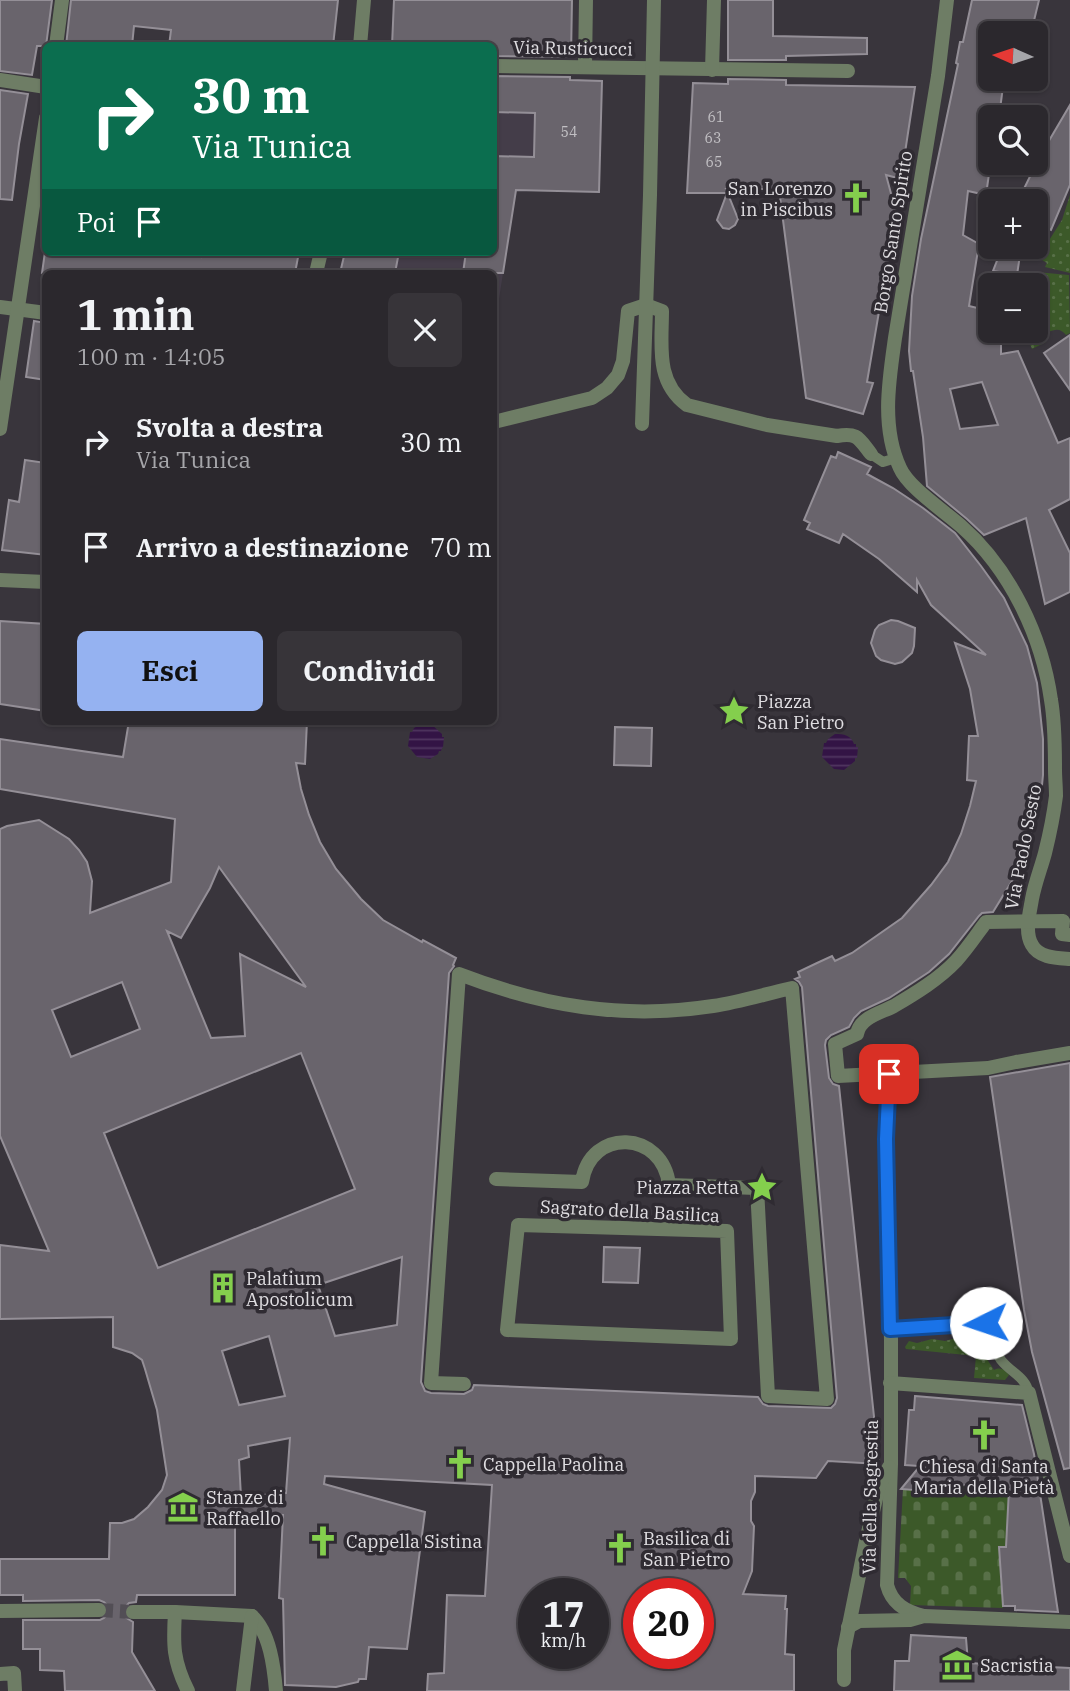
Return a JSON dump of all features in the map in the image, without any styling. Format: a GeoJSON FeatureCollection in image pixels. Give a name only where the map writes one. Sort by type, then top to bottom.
{"type":"FeatureCollection","features":[{"type":"Feature","properties":{"kind":"street"},"geometry":{"type":"LineString","coordinates":[[57,42],[62,0]]}},
{"type":"Feature","properties":{"kind":"street"},"geometry":{"type":"LineString","coordinates":[[360,42],[364,0]]}},
{"type":"Feature","properties":{"kind":"street"},"geometry":{"type":"LineString","coordinates":[[585,67],[586,0]]}},
{"type":"Feature","properties":{"kind":"street"},"geometry":{"type":"LineString","coordinates":[[642,424],[654,0]]}},
{"type":"Feature","properties":{"kind":"street"},"geometry":{"type":"LineString","coordinates":[[712,70],[713,0]]}},
{"type":"Feature","properties":{"kind":"street","name":"Borgo Santo Spirito"},"geometry":{"type":"LineString","coordinates":[[898,464],[892,449],[889,424],[890,375],[938,76],[947,0]]}},
{"type":"Feature","properties":{"kind":"street","name":"Via Rusticucci"},"geometry":{"type":"LineString","coordinates":[[497,66],[848,71]]}},
{"type":"Feature","properties":{"kind":"street"},"geometry":{"type":"LineString","coordinates":[[0,80],[42,86]]}},
{"type":"Feature","properties":{"kind":"street"},"geometry":{"type":"LineString","coordinates":[[0,429],[42,145]]}},
{"type":"Feature","properties":{"kind":"street"},"geometry":{"type":"LineString","coordinates":[[497,421],[592,398],[607,388],[618,375],[623,361],[628,311],[646,305],[662,311],[663,366],[666,379],[677,398],[687,405],[767,425],[837,436],[849,434],[859,439],[871,454]]}},
{"type":"Feature","properties":{"kind":"street"},"geometry":{"type":"LineString","coordinates":[[0,307],[42,313]]}},
{"type":"Feature","properties":{"kind":"street","name":"Via Paolo Sesto"},"geometry":{"type":"LineString","coordinates":[[898,464],[905,478],[986,550],[1020,603],[1033,633],[1047,676],[1055,738],[1056,795],[1028,921],[1029,937],[1033,947],[1047,956],[1070,959]]}},
{"type":"Feature","properties":{"kind":"street"},"geometry":{"type":"LineString","coordinates":[[0,580],[42,582]]}},
{"type":"Feature","properties":{"kind":"street"},"geometry":{"type":"LineString","coordinates":[[1070,934],[1062,934],[1063,921],[986,922],[956,961],[939,976],[900,1002],[862,1022],[857,1034],[835,1044],[838,1076],[988,1068],[1070,1053]]}},
{"type":"Feature","properties":{"kind":"street"},"geometry":{"type":"LineString","coordinates":[[464,1384],[430,1382],[459,974],[540,1000],[582,1008],[629,1012],[714,1006],[792,988],[827,1399],[768,1396],[757,1188],[669,1185],[667,1171],[659,1158],[641,1145],[626,1142],[606,1147],[594,1156],[585,1168],[582,1182],[496,1179]]}},
{"type":"Feature","properties":{"kind":"street","name":"Via della Sagrestia"},"geometry":{"type":"LineString","coordinates":[[889,1074],[886,1139],[891,1464],[887,1585],[889,1593],[900,1606],[911,1613],[924,1616]]}},
{"type":"Feature","properties":{"kind":"street","name":"Sagrato della Basilica"},"geometry":{"type":"LineString","coordinates":[[519,1225],[727,1231],[731,1339],[507,1330],[519,1225]]}},
{"type":"Feature","properties":{"kind":"street"},"geometry":{"type":"LineString","coordinates":[[890,1383],[1029,1394],[1070,1556]]}},
{"type":"Feature","properties":{"kind":"street"},"geometry":{"type":"LineString","coordinates":[[844,1680],[848,1627],[866,1541],[879,1486],[891,1464]]}},
{"type":"Feature","properties":{"kind":"street"},"geometry":{"type":"LineString","coordinates":[[0,1611],[99,1610]]}},
{"type":"Feature","properties":{"kind":"street"},"geometry":{"type":"LineString","coordinates":[[133,1612],[252,1616],[259,1623],[268,1644],[276,1691]]}},
{"type":"Feature","properties":{"kind":"street"},"geometry":{"type":"LineString","coordinates":[[175,1612],[175,1659],[188,1691]]}},
{"type":"Feature","properties":{"kind":"street"},"geometry":{"type":"LineString","coordinates":[[243,1691],[252,1616]]}},
{"type":"Feature","properties":{"kind":"street"},"geometry":{"type":"LineString","coordinates":[[848,1627],[859,1621],[910,1620],[924,1616],[1070,1622]]}},
{"type":"Feature","properties":{"kind":"street"},"geometry":{"type":"LineString","coordinates":[[0,1674],[14,1673],[15,1691]]}},
{"type":"Feature","properties":{"kind":"lane"},"geometry":{"type":"LineString","coordinates":[[871,454],[883,462],[898,464]]}},
{"type":"Feature","properties":{"kind":"lane"},"geometry":{"type":"LineString","coordinates":[[890,1329],[986,1323],[1000,1358],[1027,1384],[1029,1394]]}},
{"type":"Feature","properties":{"kind":"shaded area"},"geometry":{"type":"Polygon","coordinates":[[[497,79],[602,81],[599,192],[516,190],[497,312],[497,270],[341,270],[344,256],[497,256],[497,79]]]}},
{"type":"Feature","properties":{"kind":"shaded area"},"geometry":{"type":"Polygon","coordinates":[[[419,725],[432,725],[444,737],[441,751],[430,759],[417,757],[408,746],[410,732],[419,725]]]}},
{"type":"Feature","properties":{"kind":"shaded area"},"geometry":{"type":"Polygon","coordinates":[[[835,734],[849,737],[858,747],[857,758],[844,770],[834,769],[822,757],[824,743],[835,734]]]}},
{"type":"Feature","properties":{"kind":"green space"},"geometry":{"type":"Polygon","coordinates":[[[1070,195],[1070,273],[1045,267],[1047,263],[1042,260],[1048,259],[1048,242],[1062,220],[1070,195]]]}},
{"type":"Feature","properties":{"kind":"green space"},"geometry":{"type":"Polygon","coordinates":[[[1048,273],[1069,275],[1070,333],[1066,335],[1060,330],[1048,333],[1048,273]]]}},
{"type":"Feature","properties":{"kind":"green space"},"geometry":{"type":"Polygon","coordinates":[[[1030,343],[1044,343],[1032,349],[1030,343]]]}},
{"type":"Feature","properties":{"kind":"green space"},"geometry":{"type":"Polygon","coordinates":[[[979,1337],[985,1356],[994,1370],[1002,1369],[1009,1375],[1005,1380],[974,1378],[976,1356],[905,1347],[909,1341],[917,1343],[932,1339],[945,1341],[979,1337]]]}},
{"type":"Feature","properties":{"kind":"green space"},"geometry":{"type":"Polygon","coordinates":[[[937,1483],[1009,1489],[1006,1547],[999,1548],[1003,1608],[910,1605],[911,1586],[905,1578],[898,1578],[903,1489],[937,1492],[937,1483]]]}},
{"type":"Feature","properties":{"kind":"building"},"geometry":{"type":"Polygon","coordinates":[[[0,0],[52,0],[47,42],[37,46],[32,75],[0,71],[0,0]]]}},
{"type":"Feature","properties":{"kind":"building"},"geometry":{"type":"Polygon","coordinates":[[[71,0],[338,0],[333,42],[170,42],[171,30],[134,26],[132,42],[66,42],[71,0]]]}},
{"type":"Feature","properties":{"kind":"building"},"geometry":{"type":"Polygon","coordinates":[[[394,0],[572,0],[571,57],[497,56],[497,42],[392,42],[394,0]]]}},
{"type":"Feature","properties":{"kind":"building"},"geometry":{"type":"Polygon","coordinates":[[[728,0],[773,0],[773,36],[867,38],[867,54],[786,56],[786,60],[728,60],[728,0]]]}},
{"type":"Feature","properties":{"kind":"building"},"geometry":{"type":"Polygon","coordinates":[[[972,0],[1039,0],[1034,21],[978,21],[978,91],[1002,91],[1001,105],[978,105],[978,175],[989,175],[987,189],[978,189],[978,193],[968,191],[963,235],[978,243],[969,306],[978,308],[978,343],[1001,343],[1001,354],[1018,351],[1058,443],[1070,438],[1070,499],[1049,510],[1070,553],[1070,592],[1045,604],[1026,518],[984,535],[927,486],[923,437],[909,351],[912,296],[921,239],[958,64],[960,42],[963,42],[972,0]],[[982,382],[950,389],[960,429],[998,425],[982,382]]]}},
{"type":"Feature","properties":{"kind":"building"},"geometry":{"type":"Polygon","coordinates":[[[497,76],[570,77],[570,80],[602,81],[599,192],[516,190],[503,273],[497,273],[497,270],[463,270],[465,256],[497,256],[497,156],[534,157],[535,113],[497,112],[497,76]]]}},
{"type":"Feature","properties":{"kind":"building"},"geometry":{"type":"Polygon","coordinates":[[[728,79],[786,80],[786,85],[915,87],[901,179],[886,175],[896,212],[867,382],[873,383],[863,414],[806,398],[779,189],[726,189],[738,219],[729,229],[723,228],[717,220],[727,193],[687,193],[693,83],[728,84],[728,79]]]}},
{"type":"Feature","properties":{"kind":"building"},"geometry":{"type":"Polygon","coordinates":[[[0,90],[28,94],[12,200],[0,199],[0,90]]]}},
{"type":"Feature","properties":{"kind":"building"},"geometry":{"type":"Polygon","coordinates":[[[1070,105],[1070,185],[1051,230],[1048,229],[1048,189],[1024,189],[1031,175],[1048,175],[1048,142],[1070,105]]]}},
{"type":"Feature","properties":{"kind":"building"},"geometry":{"type":"Polygon","coordinates":[[[44,256],[298,256],[296,270],[42,270],[44,256]]]}},
{"type":"Feature","properties":{"kind":"building"},"geometry":{"type":"Polygon","coordinates":[[[344,256],[398,256],[396,270],[341,270],[344,256]]]}},
{"type":"Feature","properties":{"kind":"building"},"geometry":{"type":"Polygon","coordinates":[[[998,259],[1019,259],[1017,273],[993,271],[998,259]]]}},
{"type":"Feature","properties":{"kind":"building"},"geometry":{"type":"Polygon","coordinates":[[[34,321],[42,322],[42,379],[26,377],[34,321]]]}},
{"type":"Feature","properties":{"kind":"building"},"geometry":{"type":"Polygon","coordinates":[[[1070,335],[1070,390],[1044,353],[1070,335]]]}},
{"type":"Feature","properties":{"kind":"building"},"geometry":{"type":"Polygon","coordinates":[[[838,452],[871,467],[867,474],[923,508],[955,533],[1004,598],[1027,646],[1037,683],[1043,739],[1043,775],[1041,795],[1027,848],[1012,881],[993,912],[982,913],[949,954],[929,972],[889,998],[861,1011],[849,1027],[826,1040],[829,1078],[833,1084],[839,1086],[879,1464],[828,1461],[816,1478],[755,1476],[755,1492],[751,1501],[751,1521],[754,1526],[752,1571],[743,1594],[786,1596],[785,1654],[794,1655],[794,1691],[427,1691],[428,1674],[444,1673],[447,1595],[485,1596],[492,1485],[325,1476],[324,1484],[425,1512],[407,1649],[369,1647],[366,1679],[359,1679],[358,1682],[336,1687],[285,1685],[283,1599],[279,1598],[283,1515],[235,1513],[235,1595],[137,1595],[136,1602],[129,1603],[124,1608],[125,1617],[133,1622],[132,1652],[155,1691],[65,1691],[64,1671],[40,1670],[40,1649],[23,1649],[23,1620],[100,1620],[108,1614],[108,1606],[99,1600],[23,1601],[23,1595],[0,1595],[0,1559],[109,1559],[110,1523],[134,1519],[162,1490],[167,1475],[157,1410],[142,1360],[132,1353],[113,1347],[113,1317],[0,1319],[0,1245],[49,1251],[0,1136],[0,829],[39,820],[69,839],[87,862],[92,881],[90,913],[171,882],[175,819],[0,789],[0,739],[123,757],[128,725],[307,725],[305,764],[296,763],[301,789],[320,842],[336,869],[383,920],[456,958],[449,973],[421,1382],[425,1391],[464,1394],[472,1390],[474,1385],[758,1397],[768,1406],[831,1408],[837,1398],[802,987],[795,979],[800,977],[798,972],[832,956],[835,961],[852,953],[902,918],[948,862],[961,834],[976,781],[967,780],[969,736],[978,736],[970,689],[955,643],[986,655],[931,605],[917,580],[917,592],[879,559],[843,534],[839,543],[807,529],[810,523],[804,520],[831,456],[836,458],[838,452]],[[219,867],[181,938],[167,931],[211,1038],[245,1036],[240,954],[306,987],[219,867]],[[122,982],[52,1010],[71,1057],[140,1029],[122,982]],[[301,1053],[104,1133],[158,1268],[355,1189],[301,1053]],[[402,1257],[318,1285],[335,1336],[397,1325],[402,1257]],[[269,1336],[222,1351],[239,1405],[285,1396],[269,1336]],[[290,1438],[248,1446],[249,1457],[239,1460],[241,1497],[286,1493],[290,1438]]]}},
{"type":"Feature","properties":{"kind":"building"},"geometry":{"type":"Polygon","coordinates":[[[25,460],[42,462],[42,555],[2,550],[9,500],[19,502],[25,460]]]}},
{"type":"Feature","properties":{"kind":"building"},"geometry":{"type":"Polygon","coordinates":[[[891,620],[915,628],[912,653],[902,662],[895,664],[876,656],[871,643],[879,625],[891,620]]]}},
{"type":"Feature","properties":{"kind":"building"},"geometry":{"type":"Polygon","coordinates":[[[0,621],[42,624],[42,710],[0,704],[0,621]]]}},
{"type":"Feature","properties":{"kind":"building"},"geometry":{"type":"Polygon","coordinates":[[[615,727],[652,728],[651,766],[614,765],[615,727]]]}},
{"type":"Feature","properties":{"kind":"building"},"geometry":{"type":"Polygon","coordinates":[[[1070,1063],[1070,1468],[1064,1469],[1032,1352],[1024,1310],[990,1077],[1070,1063]]]}},
{"type":"Feature","properties":{"kind":"building"},"geometry":{"type":"Polygon","coordinates":[[[604,1247],[640,1248],[638,1283],[603,1282],[604,1247]]]}},
{"type":"Feature","properties":{"kind":"building"},"geometry":{"type":"Polygon","coordinates":[[[915,1396],[1022,1405],[1034,1454],[1058,1612],[1015,1610],[1015,1606],[1003,1606],[999,1547],[1006,1547],[1009,1489],[937,1483],[937,1492],[901,1489],[920,1466],[905,1465],[909,1410],[914,1410],[915,1396]]]}},
{"type":"Feature","properties":{"kind":"building","name":"Sacristia"},"geometry":{"type":"Polygon","coordinates":[[[911,1635],[966,1638],[968,1663],[1070,1668],[1070,1691],[894,1691],[895,1661],[909,1661],[911,1635]]]}},
{"type":"Feature","properties":{"kind":"tunnel"},"geometry":{"type":"LineString","coordinates":[[99,1610],[133,1612]]}},
{"type":"Feature","properties":{"kind":"place","name":"San Lorenzo in Piscibus"},"geometry":{"type":"Point","coordinates":[856,198]}},
{"type":"Feature","properties":{"kind":"place","name":"Piazza San Pietro"},"geometry":{"type":"Point","coordinates":[734,711]}},
{"type":"Feature","properties":{"kind":"place","name":"Piazza Retta"},"geometry":{"type":"Point","coordinates":[762,1187]}},
{"type":"Feature","properties":{"kind":"place","name":"Palatium Apostolicum"},"geometry":{"type":"Point","coordinates":[223,1288]}},
{"type":"Feature","properties":{"kind":"place","name":"Chiesa di Santa Maria della Pietà"},"geometry":{"type":"Point","coordinates":[984,1435]}},
{"type":"Feature","properties":{"kind":"place","name":"Cappella Paolina"},"geometry":{"type":"Point","coordinates":[460,1464]}},
{"type":"Feature","properties":{"kind":"place","name":"Stanze di Raffaello"},"geometry":{"type":"Point","coordinates":[183,1507]}},
{"type":"Feature","properties":{"kind":"place","name":"Cappella Sistina"},"geometry":{"type":"Point","coordinates":[323,1541]}},
{"type":"Feature","properties":{"kind":"place","name":"Basilica di San Pietro"},"geometry":{"type":"Point","coordinates":[620,1548]}},
{"type":"Feature","properties":{"kind":"place","name":"Sacristia"},"geometry":{"type":"Point","coordinates":[957,1665]}},
{"type":"Feature","properties":{"kind":"route"},"geometry":{"type":"LineString","coordinates":[[889,1074],[886,1139],[890,1329],[986,1323]]}}]}
